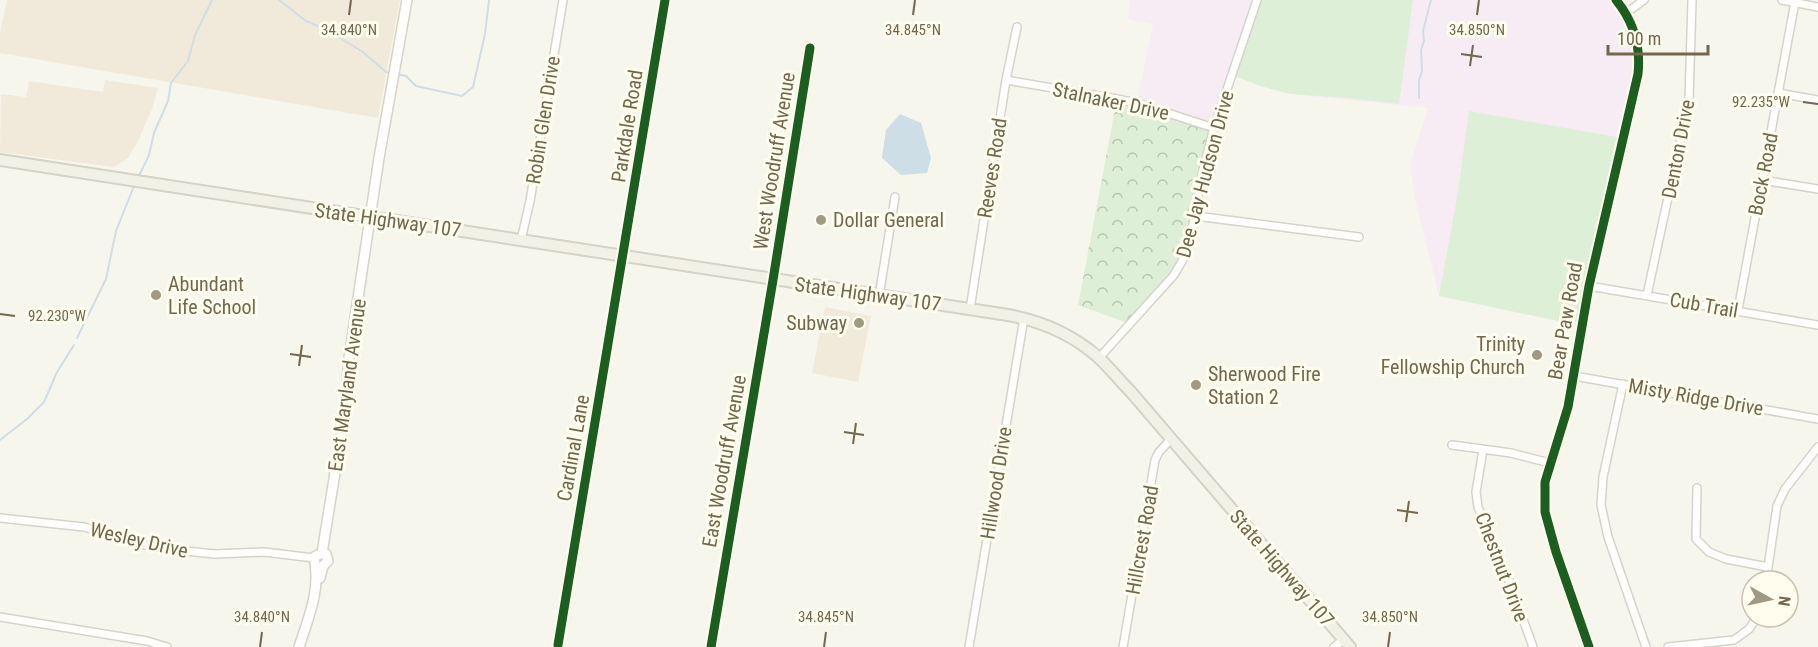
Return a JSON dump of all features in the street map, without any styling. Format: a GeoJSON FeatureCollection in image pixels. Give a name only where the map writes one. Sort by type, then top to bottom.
{"type":"FeatureCollection","features":[{"type":"Feature","properties":{"kind":"main road","name":"State Highway 107"},"geometry":{"type":"LineString","coordinates":[[0,160],[1024,318],[1069,337],[1099,358],[1347,643]]}},
{"type":"Feature","properties":{"kind":"street","name":"East Maryland Avenue"},"geometry":{"type":"LineString","coordinates":[[299,647],[314,602],[344,417],[349,358],[407,0]]}},
{"type":"Feature","properties":{"kind":"street","name":"Robin Glen Drive"},"geometry":{"type":"LineString","coordinates":[[521,240],[530,201],[563,0]]}},
{"type":"Feature","properties":{"kind":"street","name":"Parkdale Road"},"geometry":{"type":"LineString","coordinates":[[623,257],[665,0]]}},
{"type":"Feature","properties":{"kind":"street","name":"Dee Jay Hudson Drive"},"geometry":{"type":"LineString","coordinates":[[1099,358],[1174,275],[1188,251],[1203,170],[1214,128],[1257,0]]}},
{"type":"Feature","properties":{"kind":"street","name":"Bear Paw Road"},"geometry":{"type":"LineString","coordinates":[[1590,647],[1548,527],[1544,492],[1550,463],[1564,424],[1589,286],[1638,74],[1639,52],[1636,38],[1626,13],[1616,0]]}},
{"type":"Feature","properties":{"kind":"street"},"geometry":{"type":"LineString","coordinates":[[1626,13],[1644,0]]}},
{"type":"Feature","properties":{"kind":"street","name":"Denton Drive"},"geometry":{"type":"LineString","coordinates":[[1647,295],[1689,100],[1692,0]]}},
{"type":"Feature","properties":{"kind":"street"},"geometry":{"type":"LineString","coordinates":[[1782,0],[1818,7]]}},
{"type":"Feature","properties":{"kind":"street","name":"Bock Road"},"geometry":{"type":"LineString","coordinates":[[1738,310],[1795,3]]}},
{"type":"Feature","properties":{"kind":"street","name":"Reeves Road"},"geometry":{"type":"LineString","coordinates":[[970,309],[1006,81],[1017,27]]}},
{"type":"Feature","properties":{"kind":"street","name":"West Woodruff Avenue"},"geometry":{"type":"LineString","coordinates":[[773,280],[810,48]]}},
{"type":"Feature","properties":{"kind":"street","name":"Stalnaker Drive"},"geometry":{"type":"LineString","coordinates":[[1006,81],[1137,103],[1214,128]]}},
{"type":"Feature","properties":{"kind":"street"},"geometry":{"type":"LineString","coordinates":[[1778,93],[1818,100]]}},
{"type":"Feature","properties":{"kind":"street"},"geometry":{"type":"LineString","coordinates":[[1762,180],[1818,189]]}},
{"type":"Feature","properties":{"kind":"street"},"geometry":{"type":"LineString","coordinates":[[879,296],[895,197]]}},
{"type":"Feature","properties":{"kind":"street"},"geometry":{"type":"LineString","coordinates":[[1196,216],[1359,237]]}},
{"type":"Feature","properties":{"kind":"street","name":"Cardinal Lane"},"geometry":{"type":"LineString","coordinates":[[558,645],[623,257]]}},
{"type":"Feature","properties":{"kind":"street","name":"East Woodruff Avenue"},"geometry":{"type":"LineString","coordinates":[[711,647],[773,280]]}},
{"type":"Feature","properties":{"kind":"street","name":"Cub Trail"},"geometry":{"type":"LineString","coordinates":[[1589,286],[1818,325]]}},
{"type":"Feature","properties":{"kind":"street","name":"Hillwood Drive"},"geometry":{"type":"LineString","coordinates":[[969,647],[1024,318]]}},
{"type":"Feature","properties":{"kind":"street","name":"Misty Ridge Drive"},"geometry":{"type":"LineString","coordinates":[[1574,376],[1818,418]]}},
{"type":"Feature","properties":{"kind":"street"},"geometry":{"type":"LineString","coordinates":[[1623,384],[1602,477],[1601,505],[1608,537],[1646,647]]}},
{"type":"Feature","properties":{"kind":"street","name":"Hillcrest Road"},"geometry":{"type":"LineString","coordinates":[[1123,647],[1155,460],[1171,439]]}},
{"type":"Feature","properties":{"kind":"street"},"geometry":{"type":"LineString","coordinates":[[1452,445],[1511,453],[1550,463]]}},
{"type":"Feature","properties":{"kind":"street"},"geometry":{"type":"LineString","coordinates":[[1697,488],[1696,539],[1709,552],[1726,559],[1768,567],[1777,507],[1785,489],[1818,447]]}},
{"type":"Feature","properties":{"kind":"street","name":"Chestnut Drive"},"geometry":{"type":"LineString","coordinates":[[1483,450],[1476,492],[1478,507],[1508,578],[1533,647]]}},
{"type":"Feature","properties":{"kind":"street","name":"Wesley Drive"},"geometry":{"type":"LineString","coordinates":[[0,518],[84,527],[144,545],[176,551],[215,554],[264,552],[319,560]]}},
{"type":"Feature","properties":{"kind":"street"},"geometry":{"type":"LineString","coordinates":[[0,617],[167,647]]}},
{"type":"Feature","properties":{"kind":"street"},"geometry":{"type":"LineString","coordinates":[[1668,647],[1736,644],[1749,629]]}},
{"type":"Feature","properties":{"kind":"street"},"geometry":{"type":"LineString","coordinates":[[1334,647],[1347,643]]}},
{"type":"Feature","properties":{"kind":"shaded area"},"geometry":{"type":"Polygon","coordinates":[[[7,0],[400,0],[378,118],[0,53],[0,33],[7,0]]]}},
{"type":"Feature","properties":{"kind":"shaded area"},"geometry":{"type":"Polygon","coordinates":[[[1130,0],[1615,0],[1626,13],[1639,52],[1582,326],[1439,296],[1415,199],[1410,164],[1428,108],[1307,96],[1232,75],[1214,128],[1137,103],[1153,24],[1128,19],[1130,0]]]}},
{"type":"Feature","properties":{"kind":"shaded area"},"geometry":{"type":"Polygon","coordinates":[[[105,80],[158,88],[152,109],[137,143],[124,161],[113,167],[0,152],[1,94],[26,97],[29,81],[103,92],[105,80]]]}},
{"type":"Feature","properties":{"kind":"shaded area"},"geometry":{"type":"Polygon","coordinates":[[[900,114],[921,123],[931,158],[927,173],[901,175],[882,158],[886,130],[900,114]]]}},
{"type":"Feature","properties":{"kind":"shaded area"},"geometry":{"type":"Polygon","coordinates":[[[825,307],[871,316],[858,382],[812,373],[825,307]]]}},
{"type":"Feature","properties":{"kind":"green space"},"geometry":{"type":"Polygon","coordinates":[[[1261,0],[1413,0],[1399,104],[1290,94],[1232,75],[1261,0]]]}},
{"type":"Feature","properties":{"kind":"green space"},"geometry":{"type":"Polygon","coordinates":[[[1117,99],[1214,128],[1184,260],[1130,324],[1078,305],[1117,99]]]}},
{"type":"Feature","properties":{"kind":"green space"},"geometry":{"type":"Polygon","coordinates":[[[1469,111],[1623,138],[1582,326],[1439,296],[1457,198],[1469,111]]]}},
{"type":"Feature","properties":{"kind":"waterway"},"geometry":{"type":"LineString","coordinates":[[138,178],[149,155],[154,133],[168,101],[171,83],[188,61],[195,35],[212,0]]}},
{"type":"Feature","properties":{"kind":"waterway"},"geometry":{"type":"LineString","coordinates":[[279,0],[306,21],[329,31],[363,52],[390,73]]}},
{"type":"Feature","properties":{"kind":"waterway"},"geometry":{"type":"LineString","coordinates":[[396,74],[406,76],[416,86],[462,96],[473,87],[485,34],[489,0]]}},
{"type":"Feature","properties":{"kind":"waterway"},"geometry":{"type":"LineString","coordinates":[[1419,98],[1423,31],[1431,0]]}},
{"type":"Feature","properties":{"kind":"waterway"},"geometry":{"type":"LineString","coordinates":[[77,338],[106,279],[116,231],[134,186]]}},
{"type":"Feature","properties":{"kind":"waterway"},"geometry":{"type":"LineString","coordinates":[[0,440],[44,402],[57,372],[74,345]]}},
{"type":"Feature","properties":{"kind":"cycle path"},"geometry":{"type":"LineString","coordinates":[[558,645],[665,0]]}},
{"type":"Feature","properties":{"kind":"cycle path"},"geometry":{"type":"LineString","coordinates":[[1589,647],[1556,552],[1545,512],[1545,482],[1568,407],[1589,286],[1638,74],[1635,35],[1616,0]]}},
{"type":"Feature","properties":{"kind":"cycle path"},"geometry":{"type":"LineString","coordinates":[[711,647],[810,48]]}},
{"type":"Feature","properties":{"kind":"place","name":"Dollar General"},"geometry":{"type":"Point","coordinates":[821,220]}},
{"type":"Feature","properties":{"kind":"place","name":"Abundant Life School"},"geometry":{"type":"Point","coordinates":[156,295]}},
{"type":"Feature","properties":{"kind":"place","name":"Subway"},"geometry":{"type":"Point","coordinates":[859,323]}},
{"type":"Feature","properties":{"kind":"place","name":"Trinity Fellowship Church"},"geometry":{"type":"Point","coordinates":[1537,355]}},
{"type":"Feature","properties":{"kind":"place","name":"Sherwood Fire Station 2"},"geometry":{"type":"Point","coordinates":[1196,385]}}]}
